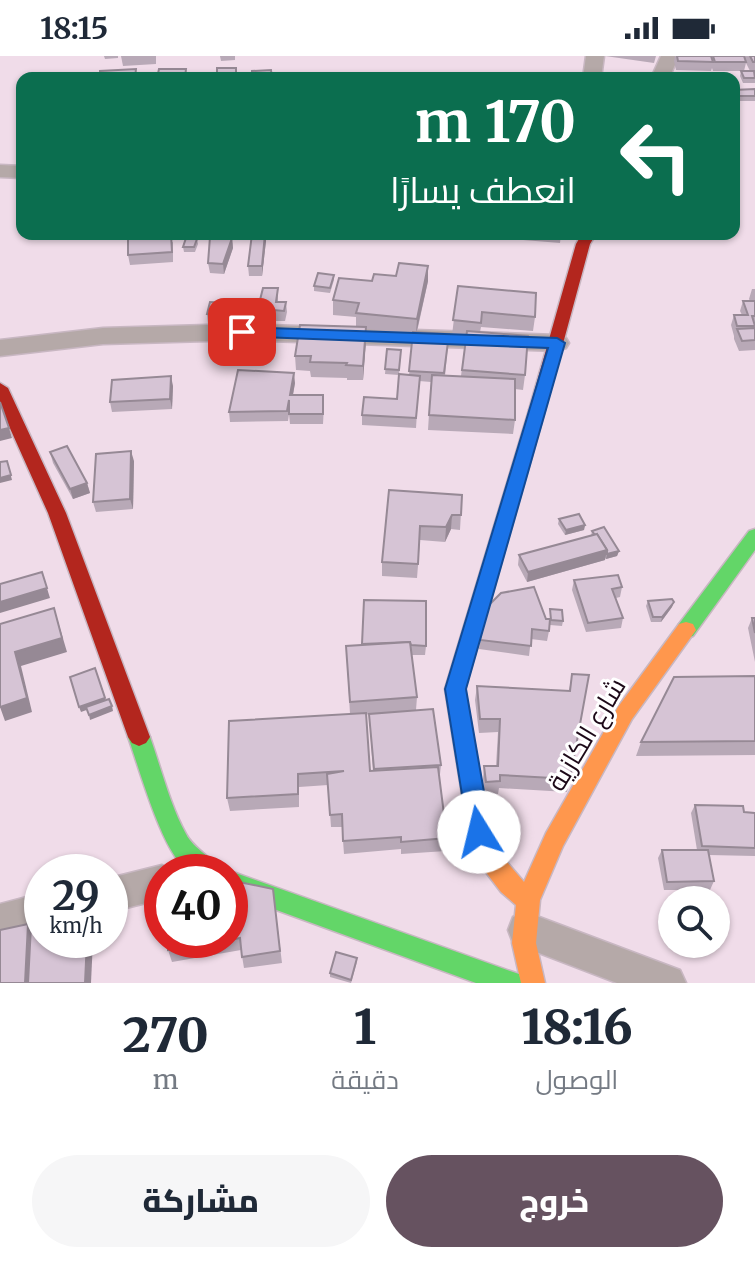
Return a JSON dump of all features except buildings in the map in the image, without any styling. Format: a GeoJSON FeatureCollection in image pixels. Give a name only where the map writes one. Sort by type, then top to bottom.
{"type":"FeatureCollection","features":[{"type":"Feature","properties":{"kind":"street"},"geometry":{"type":"LineString","coordinates":[[585,240],[455,689],[479,832],[493,863],[527,915],[667,983]]}},
{"type":"Feature","properties":{"kind":"street"},"geometry":{"type":"LineString","coordinates":[[0,348],[103,336],[242,332],[557,343]]}},
{"type":"Feature","properties":{"kind":"street"},"geometry":{"type":"LineString","coordinates":[[0,388],[57,513],[176,839],[186,854]]}},
{"type":"Feature","properties":{"kind":"street","name":"شارع الكازية"},"geometry":{"type":"LineString","coordinates":[[533,983],[524,943],[527,915],[554,840],[625,713],[755,536]]}},
{"type":"Feature","properties":{"kind":"street"},"geometry":{"type":"LineString","coordinates":[[248,887],[510,983]]}},
{"type":"Feature","properties":{"kind":"street"},"geometry":{"type":"LineString","coordinates":[[0,922],[24,916]]}},
{"type":"Feature","properties":{"kind":"traffic: fast"},"geometry":{"type":"LineString","coordinates":[[686,630],[755,536]]}},
{"type":"Feature","properties":{"kind":"traffic: fast"},"geometry":{"type":"LineString","coordinates":[[139,737],[176,839],[186,854]]}},
{"type":"Feature","properties":{"kind":"traffic: fast"},"geometry":{"type":"LineString","coordinates":[[248,888],[510,983]]}},
{"type":"Feature","properties":{"kind":"traffic: slow"},"geometry":{"type":"LineString","coordinates":[[528,900],[509,884],[493,863],[479,832],[455,689],[537,410]]}},
{"type":"Feature","properties":{"kind":"traffic: slow"},"geometry":{"type":"LineString","coordinates":[[533,983],[524,943],[528,900],[554,840],[625,713],[686,630]]}},
{"type":"Feature","properties":{"kind":"traffic: jam"},"geometry":{"type":"LineString","coordinates":[[537,410],[585,240]]}},
{"type":"Feature","properties":{"kind":"traffic: jam"},"geometry":{"type":"LineString","coordinates":[[0,388],[57,513],[139,737]]}},
{"type":"Feature","properties":{"kind":"route"},"geometry":{"type":"LineString","coordinates":[[242,332],[557,343],[455,689],[479,832]]}}]}
